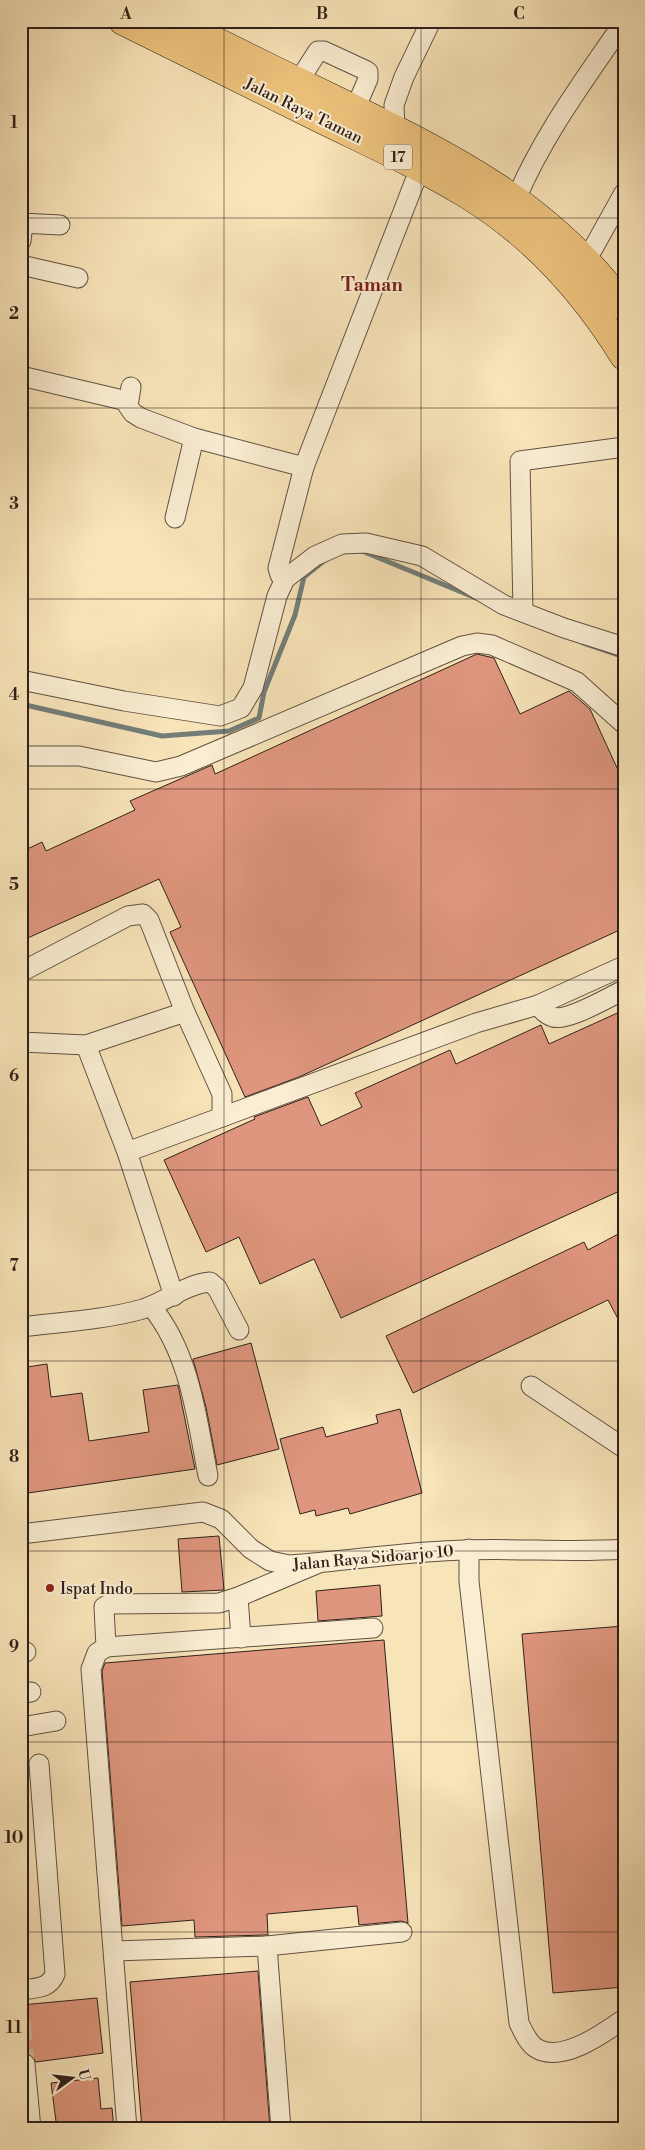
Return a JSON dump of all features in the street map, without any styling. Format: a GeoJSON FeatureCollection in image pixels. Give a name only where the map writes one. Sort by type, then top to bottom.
{"type":"FeatureCollection","features":[{"type":"Feature","properties":{"kind":"highway","name":"Jalan Raya Taman"},"geometry":{"type":"LineString","coordinates":[[123,21],[420,168],[468,195],[500,217],[561,270],[586,300],[624,356]]}},
{"type":"Feature","properties":{"kind":"highway","name":"Jalan Raya Taman"},"geometry":{"type":"LineString","coordinates":[[175,21],[395,129],[479,174],[516,199],[586,260],[624,308]]}},
{"type":"Feature","properties":{"kind":"street"},"geometry":{"type":"LineString","coordinates":[[395,129],[394,105],[404,76],[431,21]]}},
{"type":"Feature","properties":{"kind":"street"},"geometry":{"type":"LineString","coordinates":[[516,199],[551,130],[624,22]]}},
{"type":"Feature","properties":{"kind":"street"},"geometry":{"type":"LineString","coordinates":[[298,82],[318,52],[324,50],[365,70],[368,72],[368,79],[355,110]]}},
{"type":"Feature","properties":{"kind":"street"},"geometry":{"type":"LineString","coordinates":[[285,579],[280,575],[278,568],[304,467],[420,168]]}},
{"type":"Feature","properties":{"kind":"street"},"geometry":{"type":"LineString","coordinates":[[586,260],[624,193]]}},
{"type":"Feature","properties":{"kind":"street"},"geometry":{"type":"LineString","coordinates":[[22,229],[60,224]]}},
{"type":"Feature","properties":{"kind":"street"},"geometry":{"type":"LineString","coordinates":[[21,265],[78,278]]}},
{"type":"Feature","properties":{"kind":"street"},"geometry":{"type":"LineString","coordinates":[[21,376],[129,394],[130,409],[141,418],[194,438],[304,467]]}},
{"type":"Feature","properties":{"kind":"street"},"geometry":{"type":"LineString","coordinates":[[175,518],[194,438]]}},
{"type":"Feature","properties":{"kind":"street"},"geometry":{"type":"LineString","coordinates":[[523,612],[520,461],[624,446]]}},
{"type":"Feature","properties":{"kind":"street"},"geometry":{"type":"LineString","coordinates":[[21,680],[124,701],[220,716],[231,714],[241,708],[253,688],[277,596],[285,579],[315,556],[342,544],[366,543],[422,556],[488,597],[564,628],[624,647]]}},
{"type":"Feature","properties":{"kind":"street"},"geometry":{"type":"LineString","coordinates":[[21,756],[79,756],[156,772],[181,766],[462,646],[477,643],[492,645],[577,682],[624,724]]}},
{"type":"Feature","properties":{"kind":"street"},"geometry":{"type":"LineString","coordinates":[[21,972],[128,916],[143,914],[149,920],[185,1012],[222,1094],[222,1117]]}},
{"type":"Feature","properties":{"kind":"street"},"geometry":{"type":"LineString","coordinates":[[127,1152],[476,1022],[538,1005],[616,969],[622,991],[568,1016],[555,1018],[546,1014],[538,1005]]}},
{"type":"Feature","properties":{"kind":"street"},"geometry":{"type":"LineString","coordinates":[[21,1042],[86,1044],[185,1012]]}},
{"type":"Feature","properties":{"kind":"street"},"geometry":{"type":"LineString","coordinates":[[86,1044],[127,1152],[174,1296]]}},
{"type":"Feature","properties":{"kind":"street"},"geometry":{"type":"LineString","coordinates":[[21,1327],[124,1314],[151,1306],[200,1283],[210,1282],[218,1288],[239,1330]]}},
{"type":"Feature","properties":{"kind":"street"},"geometry":{"type":"LineString","coordinates":[[151,1306],[170,1333],[183,1365],[195,1407],[208,1476]]}},
{"type":"Feature","properties":{"kind":"street"},"geometry":{"type":"LineString","coordinates":[[530,1386],[624,1448]]}},
{"type":"Feature","properties":{"kind":"street","name":"Jalan Raya Sidoarjo 10"},"geometry":{"type":"LineString","coordinates":[[21,1534],[203,1512],[220,1519],[251,1549],[270,1561],[289,1565],[412,1552],[469,1550],[588,1552],[624,1549]]}},
{"type":"Feature","properties":{"kind":"street"},"geometry":{"type":"LineString","coordinates":[[469,1550],[469,1581],[518,2023],[536,2048],[552,2053],[574,2049],[624,2019]]}},
{"type":"Feature","properties":{"kind":"street"},"geometry":{"type":"LineString","coordinates":[[106,1647],[104,1607],[106,1604],[218,1602],[238,1597],[320,1563]]}},
{"type":"Feature","properties":{"kind":"street"},"geometry":{"type":"LineString","coordinates":[[238,1597],[241,1638]]}},
{"type":"Feature","properties":{"kind":"street"},"geometry":{"type":"LineString","coordinates":[[127,2129],[91,1669],[97,1653],[106,1647],[372,1628]]}},
{"type":"Feature","properties":{"kind":"street"},"geometry":{"type":"LineString","coordinates":[[21,1726],[56,1721]]}},
{"type":"Feature","properties":{"kind":"street"},"geometry":{"type":"LineString","coordinates":[[21,1990],[46,1986],[52,1981],[55,1974],[39,1764]]}},
{"type":"Feature","properties":{"kind":"street"},"geometry":{"type":"LineString","coordinates":[[114,1951],[267,1946],[402,1932]]}},
{"type":"Feature","properties":{"kind":"street"},"geometry":{"type":"LineString","coordinates":[[267,1946],[281,2129]]}},
{"type":"Feature","properties":{"kind":"street"},"geometry":{"type":"LineString","coordinates":[[25,2064],[31,2129]]}},
{"type":"Feature","properties":{"kind":"building"},"geometry":{"type":"Polygon","coordinates":[[[477,654],[494,658],[520,714],[569,691],[590,709],[624,783],[624,928],[299,1077],[245,1097],[170,932],[181,927],[159,879],[21,941],[21,852],[42,842],[46,851],[135,810],[130,801],[212,765],[215,774],[477,654]]]}},
{"type":"Feature","properties":{"kind":"building"},"geometry":{"type":"Polygon","coordinates":[[[624,1010],[624,1189],[341,1318],[314,1259],[260,1284],[239,1237],[206,1252],[164,1160],[255,1119],[254,1117],[308,1097],[321,1126],[362,1107],[355,1093],[450,1050],[456,1064],[541,1025],[549,1044],[624,1010]]]}},
{"type":"Feature","properties":{"kind":"building"},"geometry":{"type":"Polygon","coordinates":[[[624,1231],[624,1330],[608,1300],[413,1393],[386,1336],[584,1242],[588,1250],[624,1231]]]}},
{"type":"Feature","properties":{"kind":"building"},"geometry":{"type":"Polygon","coordinates":[[[251,1343],[279,1449],[217,1465],[206,1407],[193,1359],[251,1343]]]}},
{"type":"Feature","properties":{"kind":"building"},"geometry":{"type":"Polygon","coordinates":[[[47,1364],[51,1397],[82,1393],[89,1441],[149,1432],[143,1390],[178,1385],[195,1469],[21,1494],[21,1368],[47,1364]]]}},
{"type":"Feature","properties":{"kind":"building"},"geometry":{"type":"Polygon","coordinates":[[[400,1409],[422,1493],[350,1514],[348,1508],[316,1516],[315,1510],[300,1514],[280,1439],[323,1427],[326,1437],[378,1423],[376,1415],[400,1409]]]}},
{"type":"Feature","properties":{"kind":"building"},"geometry":{"type":"Polygon","coordinates":[[[219,1536],[224,1590],[182,1592],[178,1539],[219,1536]]]}},
{"type":"Feature","properties":{"kind":"building"},"geometry":{"type":"Polygon","coordinates":[[[380,1585],[382,1616],[318,1621],[316,1591],[380,1585]]]}},
{"type":"Feature","properties":{"kind":"building"},"geometry":{"type":"Polygon","coordinates":[[[624,1626],[624,1987],[553,1993],[522,1634],[624,1626]]]}},
{"type":"Feature","properties":{"kind":"building"},"geometry":{"type":"Polygon","coordinates":[[[384,1640],[408,1923],[401,1921],[359,1925],[357,1906],[267,1914],[268,1935],[195,1937],[194,1920],[122,1926],[102,1671],[105,1663],[384,1640]]]}},
{"type":"Feature","properties":{"kind":"building"},"geometry":{"type":"Polygon","coordinates":[[[258,1971],[270,2129],[142,2129],[130,1982],[258,1971]]]}},
{"type":"Feature","properties":{"kind":"building"},"geometry":{"type":"Polygon","coordinates":[[[97,1998],[103,2053],[36,2062],[30,2054],[21,2054],[21,2005],[97,1998]]]}},
{"type":"Feature","properties":{"kind":"building"},"geometry":{"type":"Polygon","coordinates":[[[98,2078],[101,2109],[112,2108],[114,2129],[57,2129],[51,2083],[98,2078]]]}},
{"type":"Feature","properties":{"kind":"waterway"},"geometry":{"type":"LineString","coordinates":[[362,551],[476,598]]}},
{"type":"Feature","properties":{"kind":"waterway"},"geometry":{"type":"LineString","coordinates":[[21,704],[162,736],[229,731],[259,718],[264,692],[295,615],[304,577],[325,560]]}},
{"type":"Feature","properties":{"kind":"waterway"},"geometry":{"type":"LineString","coordinates":[[583,643],[624,657]]}},
{"type":"Feature","properties":{"kind":"tunnel"},"geometry":{"type":"LineString","coordinates":[[21,2022],[25,2064]]}},
{"type":"Feature","properties":{"kind":"place","name":"Ispat Indo"},"geometry":{"type":"Point","coordinates":[50,1588]}},
{"type":"Feature","properties":{"kind":"district","name":"Taman"},"geometry":{"type":"Point","coordinates":[372,284]}}]}
